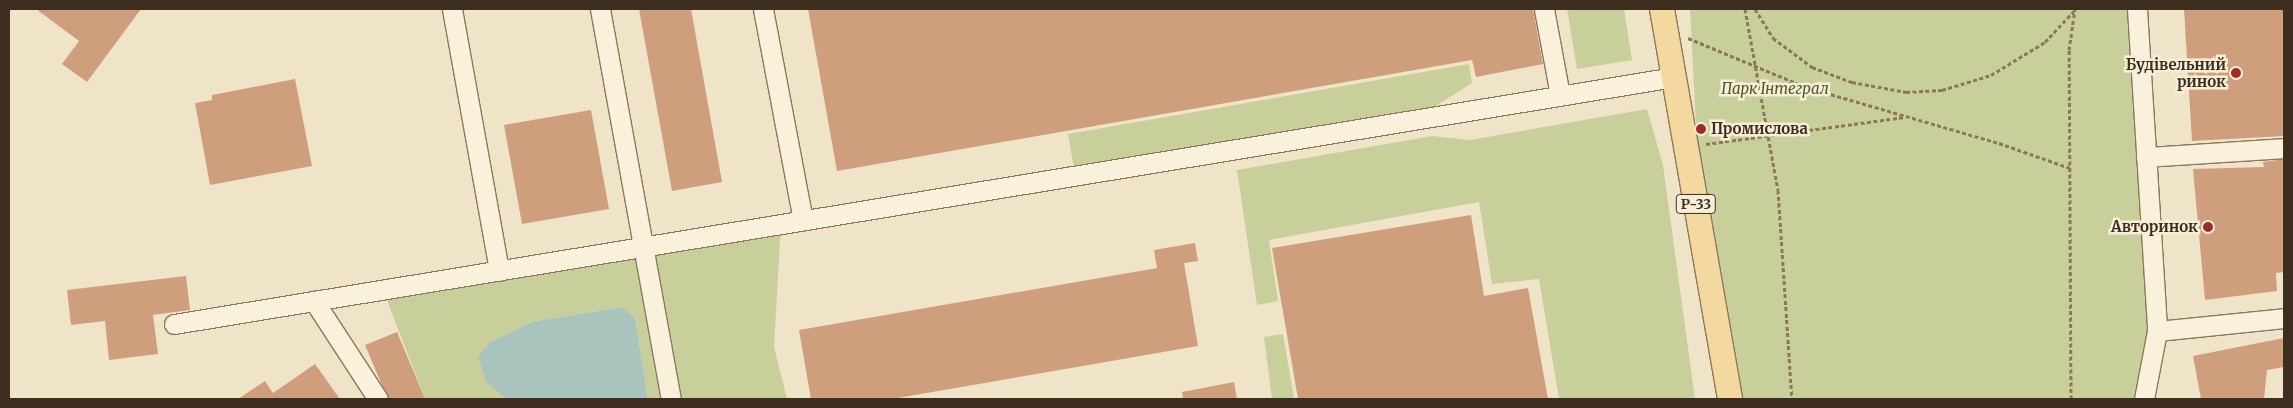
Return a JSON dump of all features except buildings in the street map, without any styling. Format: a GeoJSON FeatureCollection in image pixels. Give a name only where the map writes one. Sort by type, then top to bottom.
{"type":"FeatureCollection","features":[{"type":"Feature","properties":{"kind":"main road","name":"Р-33"},"geometry":{"type":"LineString","coordinates":[[1662,9],[1730,399]]}},
{"type":"Feature","properties":{"kind":"street"},"geometry":{"type":"LineString","coordinates":[[452,9],[499,271]]}},
{"type":"Feature","properties":{"kind":"street"},"geometry":{"type":"LineString","coordinates":[[600,9],[671,399]]}},
{"type":"Feature","properties":{"kind":"street"},"geometry":{"type":"LineString","coordinates":[[763,9],[803,220]]}},
{"type":"Feature","properties":{"kind":"street"},"geometry":{"type":"LineString","coordinates":[[1544,9],[1560,95]]}},
{"type":"Feature","properties":{"kind":"street"},"geometry":{"type":"LineString","coordinates":[[2137,9],[2157,331],[2144,399]]}},
{"type":"Feature","properties":{"kind":"street"},"geometry":{"type":"LineString","coordinates":[[174,324],[1674,77]]}},
{"type":"Feature","properties":{"kind":"street"},"geometry":{"type":"LineString","coordinates":[[2146,157],[2284,148]]}},
{"type":"Feature","properties":{"kind":"street"},"geometry":{"type":"LineString","coordinates":[[314,301],[378,399]]}},
{"type":"Feature","properties":{"kind":"street"},"geometry":{"type":"LineString","coordinates":[[2157,331],[2284,318]]}},
{"type":"Feature","properties":{"kind":"path"},"geometry":{"type":"LineString","coordinates":[[1745,9],[1771,134],[1792,399]]}},
{"type":"Feature","properties":{"kind":"path"},"geometry":{"type":"LineString","coordinates":[[1755,9],[1773,38],[1812,67],[1852,82],[1913,92],[1942,90],[1992,75],[2045,42],[2075,9]]}},
{"type":"Feature","properties":{"kind":"path"},"geometry":{"type":"LineString","coordinates":[[2071,399],[2069,50],[2075,9]]}},
{"type":"Feature","properties":{"kind":"path"},"geometry":{"type":"LineString","coordinates":[[1678,33],[1806,87],[2070,168]]}},
{"type":"Feature","properties":{"kind":"path"},"geometry":{"type":"LineString","coordinates":[[1686,146],[1908,117]]}},
{"type":"Feature","properties":{"kind":"green space"},"geometry":{"type":"Polygon","coordinates":[[[1567,9],[1624,9],[1632,60],[1577,69],[1567,9]]]}},
{"type":"Feature","properties":{"kind":"green space","name":"Парк Інтеграл"},"geometry":{"type":"Polygon","coordinates":[[[1690,9],[2137,9],[2157,331],[2143,399],[1740,399],[1697,146],[1690,9]]]}},
{"type":"Feature","properties":{"kind":"green space"},"geometry":{"type":"Polygon","coordinates":[[[1469,64],[1472,83],[1431,109],[1074,169],[1068,134],[1469,64]]]}},
{"type":"Feature","properties":{"kind":"green space"},"geometry":{"type":"Polygon","coordinates":[[[1647,109],[1663,165],[1695,399],[1559,399],[1539,279],[1492,284],[1479,202],[1269,240],[1278,301],[1257,305],[1237,170],[1432,136],[1470,140],[1647,109]]]}},
{"type":"Feature","properties":{"kind":"green space"},"geometry":{"type":"Polygon","coordinates":[[[781,224],[774,347],[787,399],[648,399],[635,318],[622,307],[535,321],[552,399],[425,399],[383,290],[781,224]]]}},
{"type":"Feature","properties":{"kind":"green space"},"geometry":{"type":"Polygon","coordinates":[[[1283,334],[1294,399],[1272,399],[1264,337],[1283,334]]]}},
{"type":"Feature","properties":{"kind":"water"},"geometry":{"type":"Polygon","coordinates":[[[622,307],[635,318],[648,399],[507,399],[487,383],[478,357],[490,342],[535,321],[622,307]]]}},
{"type":"Feature","properties":{"kind":"place","name":"Будівельний ринок"},"geometry":{"type":"Point","coordinates":[2236,73]}},
{"type":"Feature","properties":{"kind":"place","name":"Промислова"},"geometry":{"type":"Point","coordinates":[1701,129]}},
{"type":"Feature","properties":{"kind":"place","name":"Авторинок"},"geometry":{"type":"Point","coordinates":[2208,227]}}]}
